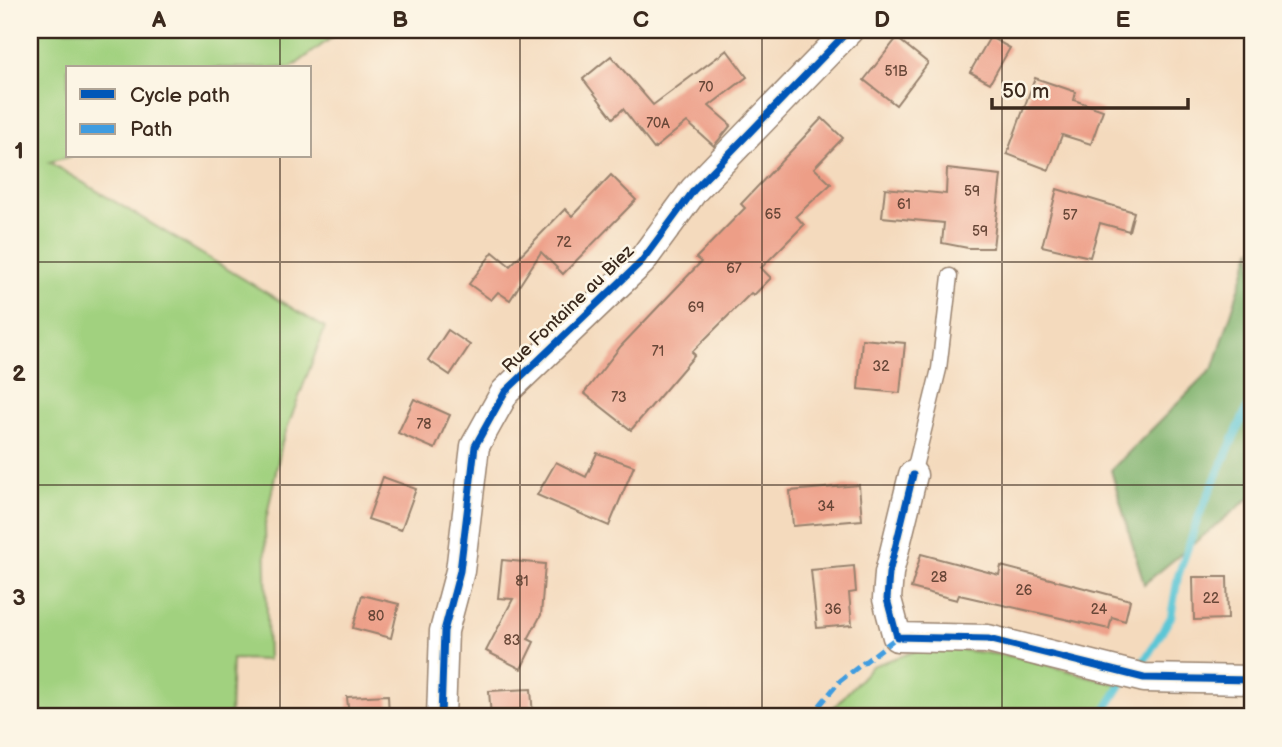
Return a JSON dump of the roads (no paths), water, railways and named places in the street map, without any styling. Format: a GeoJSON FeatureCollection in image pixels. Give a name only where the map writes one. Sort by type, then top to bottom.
{"type":"FeatureCollection","features":[{"type":"Feature","properties":{"kind":"street","name":"Rue Fontaine au Biez"},"geometry":{"type":"LineString","coordinates":[[441,717],[444,631],[460,571],[475,446],[505,393],[641,262],[694,190],[849,30]]}},
{"type":"Feature","properties":{"kind":"street"},"geometry":{"type":"LineString","coordinates":[[913,475],[889,573],[887,599],[897,637],[988,639],[1144,678],[1252,680]]}},
{"type":"Feature","properties":{"kind":"lane"},"geometry":{"type":"LineString","coordinates":[[913,475],[939,369],[950,276]]}},
{"type":"Feature","properties":{"kind":"waterway"},"geometry":{"type":"LineString","coordinates":[[1141,666],[1171,617],[1178,576],[1200,513],[1252,397]]}},
{"type":"Feature","properties":{"kind":"waterway"},"geometry":{"type":"LineString","coordinates":[[1101,717],[1121,685]]}}]}
